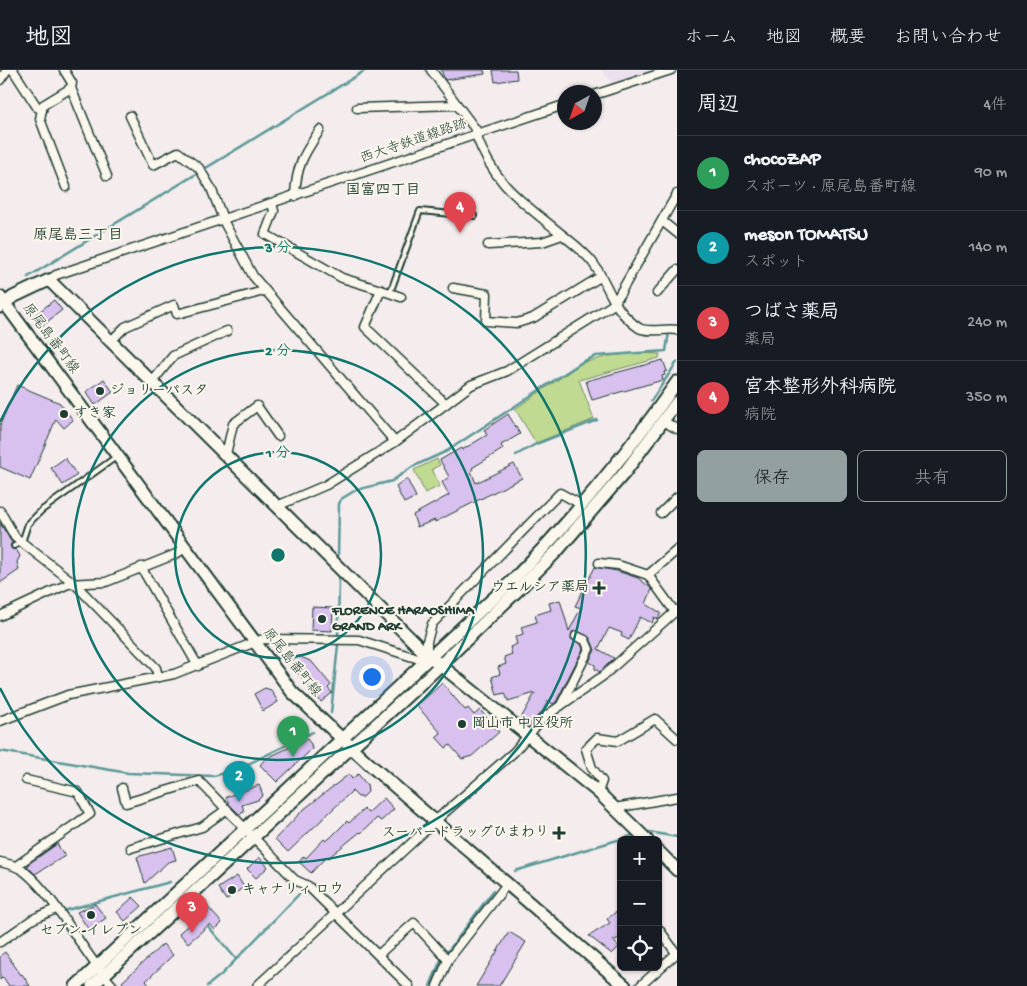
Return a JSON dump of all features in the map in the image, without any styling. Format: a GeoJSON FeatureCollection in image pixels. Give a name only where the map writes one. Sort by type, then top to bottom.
{"type":"FeatureCollection","features":[{"type":"Feature","properties":{"kind":"street"},"geometry":{"type":"LineString","coordinates":[[0,80],[7,70]]}},
{"type":"Feature","properties":{"kind":"street"},"geometry":{"type":"LineString","coordinates":[[13,70],[37,107],[42,110]]}},
{"type":"Feature","properties":{"kind":"street"},"geometry":{"type":"LineString","coordinates":[[64,70],[72,83],[71,88],[108,176]]}},
{"type":"Feature","properties":{"kind":"street"},"geometry":{"type":"LineString","coordinates":[[431,70],[477,134],[485,158],[497,178],[583,251],[594,264],[614,304],[642,329],[677,330]]}},
{"type":"Feature","properties":{"kind":"street"},"geometry":{"type":"LineString","coordinates":[[602,93],[671,70]]}},
{"type":"Feature","properties":{"kind":"street"},"geometry":{"type":"LineString","coordinates":[[66,187],[40,119],[43,105],[71,88]]}},
{"type":"Feature","properties":{"kind":"street"},"geometry":{"type":"LineString","coordinates":[[357,108],[457,105]]}},
{"type":"Feature","properties":{"kind":"street","name":"西大寺鉄道線路跡"},"geometry":{"type":"LineString","coordinates":[[49,280],[56,275],[557,107]]}},
{"type":"Feature","properties":{"kind":"street"},"geometry":{"type":"LineString","coordinates":[[130,116],[153,166],[178,152],[201,171],[253,276],[394,442]]}},
{"type":"Feature","properties":{"kind":"street"},"geometry":{"type":"LineString","coordinates":[[295,196],[296,179],[301,159],[320,130]]}},
{"type":"Feature","properties":{"kind":"street"},"geometry":{"type":"LineString","coordinates":[[277,506],[326,486],[394,442],[471,385],[507,370],[614,304],[677,194]]}},
{"type":"Feature","properties":{"kind":"street"},"geometry":{"type":"LineString","coordinates":[[272,203],[274,211],[265,234],[342,278],[401,297]]}},
{"type":"Feature","properties":{"kind":"street"},"geometry":{"type":"LineString","coordinates":[[662,221],[677,234]]}},
{"type":"Feature","properties":{"kind":"street"},"geometry":{"type":"LineString","coordinates":[[488,245],[542,242],[562,234]]}},
{"type":"Feature","properties":{"kind":"street"},"geometry":{"type":"LineString","coordinates":[[657,293],[677,270]]}},
{"type":"Feature","properties":{"kind":"street"},"geometry":{"type":"LineString","coordinates":[[453,288],[488,294],[486,321],[517,323],[533,318],[600,277]]}},
{"type":"Feature","properties":{"kind":"street"},"geometry":{"type":"LineString","coordinates":[[2,303],[49,280],[112,340],[432,659],[598,792],[643,836]]}},
{"type":"Feature","properties":{"kind":"street"},"geometry":{"type":"LineString","coordinates":[[381,290],[365,327],[446,404]]}},
{"type":"Feature","properties":{"kind":"street"},"geometry":{"type":"LineString","coordinates":[[112,340],[125,328],[174,304],[177,314],[264,291]]}},
{"type":"Feature","properties":{"kind":"street","name":"原尾島番町線"},"geometry":{"type":"LineString","coordinates":[[2,303],[186,547],[292,692],[351,748],[625,986]]}},
{"type":"Feature","properties":{"kind":"street"},"geometry":{"type":"LineString","coordinates":[[153,381],[173,356],[227,331]]}},
{"type":"Feature","properties":{"kind":"street"},"geometry":{"type":"LineString","coordinates":[[76,986],[100,972],[250,833],[351,748],[432,659],[511,582],[582,505],[616,466],[677,382]]}},
{"type":"Feature","properties":{"kind":"street"},"geometry":{"type":"LineString","coordinates":[[250,833],[342,739],[558,550],[625,472],[677,402]]}},
{"type":"Feature","properties":{"kind":"street"},"geometry":{"type":"LineString","coordinates":[[226,454],[233,424],[257,406],[278,436]]}},
{"type":"Feature","properties":{"kind":"street"},"geometry":{"type":"LineString","coordinates":[[663,421],[677,429]]}},
{"type":"Feature","properties":{"kind":"street"},"geometry":{"type":"LineString","coordinates":[[432,659],[427,642],[432,624],[560,493],[582,505]]}},
{"type":"Feature","properties":{"kind":"street"},"geometry":{"type":"LineString","coordinates":[[661,513],[677,497]]}},
{"type":"Feature","properties":{"kind":"street"},"geometry":{"type":"LineString","coordinates":[[0,511],[16,537],[74,583],[156,668],[158,678]]}},
{"type":"Feature","properties":{"kind":"street"},"geometry":{"type":"LineString","coordinates":[[0,616],[68,584],[106,582],[176,554],[186,547]]}},
{"type":"Feature","properties":{"kind":"street"},"geometry":{"type":"LineString","coordinates":[[648,575],[677,550]]}},
{"type":"Feature","properties":{"kind":"street"},"geometry":{"type":"LineString","coordinates":[[257,986],[514,752],[543,718],[603,676],[676,611],[648,575],[618,565],[599,563]]}},
{"type":"Feature","properties":{"kind":"street"},"geometry":{"type":"LineString","coordinates":[[142,567],[198,666]]}},
{"type":"Feature","properties":{"kind":"street"},"geometry":{"type":"LineString","coordinates":[[560,707],[589,648],[585,640],[576,636]]}},
{"type":"Feature","properties":{"kind":"street"},"geometry":{"type":"LineString","coordinates":[[0,720],[68,695],[158,678],[198,666],[268,638],[359,640],[416,658],[432,659]]}},
{"type":"Feature","properties":{"kind":"street"},"geometry":{"type":"LineString","coordinates":[[598,792],[602,782],[592,768],[586,749],[597,738],[618,741],[655,719],[677,739]]}},
{"type":"Feature","properties":{"kind":"street"},"geometry":{"type":"LineString","coordinates":[[16,866],[90,814],[78,792],[26,780]]}},
{"type":"Feature","properties":{"kind":"street"},"geometry":{"type":"LineString","coordinates":[[122,788],[126,803],[198,781],[295,880],[308,886],[336,915],[379,954],[409,986]]}},
{"type":"Feature","properties":{"kind":"street"},"geometry":{"type":"LineString","coordinates":[[615,808],[677,797]]}},
{"type":"Feature","properties":{"kind":"street"},"geometry":{"type":"LineString","coordinates":[[131,848],[202,827],[226,809]]}},
{"type":"Feature","properties":{"kind":"street"},"geometry":{"type":"LineString","coordinates":[[662,855],[677,870]]}},
{"type":"Feature","properties":{"kind":"street"},"geometry":{"type":"LineString","coordinates":[[0,862],[16,866],[29,876],[56,909],[100,972],[113,986]]}},
{"type":"Feature","properties":{"kind":"street"},"geometry":{"type":"LineString","coordinates":[[437,986],[445,958],[507,884]]}},
{"type":"Feature","properties":{"kind":"street"},"geometry":{"type":"LineString","coordinates":[[0,942],[33,919],[56,909]]}},
{"type":"Feature","properties":{"kind":"street"},"geometry":{"type":"LineString","coordinates":[[379,954],[414,923],[445,958]]}},
{"type":"Feature","properties":{"kind":"street"},"geometry":{"type":"LineString","coordinates":[[640,986],[677,953],[662,933]]}},
{"type":"Feature","properties":{"kind":"street"},"geometry":{"type":"LineString","coordinates":[[92,986],[100,972]]}},
{"type":"Feature","properties":{"kind":"lane"},"geometry":{"type":"LineString","coordinates":[[390,293],[420,211],[474,216]]}},
{"type":"Feature","properties":{"kind":"lane"},"geometry":{"type":"LineString","coordinates":[[14,546],[22,542],[28,524],[42,510],[117,455]]}},
{"type":"Feature","properties":{"kind":"shaded area"},"geometry":{"type":"Polygon","coordinates":[[[602,70],[658,70],[614,85],[602,70]]]}},
{"type":"Feature","properties":{"kind":"green space"},"geometry":{"type":"Polygon","coordinates":[[[637,353],[660,354],[659,358],[579,380],[594,419],[536,443],[515,409],[582,363],[609,356],[637,353]]]}},
{"type":"Feature","properties":{"kind":"green space"},"geometry":{"type":"Polygon","coordinates":[[[437,459],[440,465],[432,469],[440,486],[425,493],[414,470],[437,459]]]}},
{"type":"Feature","properties":{"kind":"building"},"geometry":{"type":"Polygon","coordinates":[[[441,70],[484,70],[485,74],[445,80],[441,70]]]}},
{"type":"Feature","properties":{"kind":"building"},"geometry":{"type":"Polygon","coordinates":[[[493,70],[516,70],[517,79],[495,82],[493,70]]]}},
{"type":"Feature","properties":{"kind":"building"},"geometry":{"type":"Polygon","coordinates":[[[54,300],[62,310],[42,326],[38,324],[34,316],[54,300]]]}},
{"type":"Feature","properties":{"kind":"building"},"geometry":{"type":"Polygon","coordinates":[[[663,360],[667,371],[662,376],[663,380],[592,400],[586,381],[663,360]]]}},
{"type":"Feature","properties":{"kind":"building"},"geometry":{"type":"Polygon","coordinates":[[[104,379],[113,392],[95,405],[86,392],[104,379]]]}},
{"type":"Feature","properties":{"kind":"building"},"geometry":{"type":"Polygon","coordinates":[[[17,385],[60,403],[73,420],[64,428],[56,419],[30,480],[0,467],[0,425],[17,385]]]}},
{"type":"Feature","properties":{"kind":"building"},"geometry":{"type":"Polygon","coordinates":[[[508,414],[520,434],[501,445],[503,449],[472,468],[473,470],[471,471],[476,483],[514,464],[522,478],[435,522],[435,520],[417,527],[413,515],[449,495],[442,482],[449,477],[440,460],[461,448],[462,450],[487,435],[484,430],[508,414]]]}},
{"type":"Feature","properties":{"kind":"building"},"geometry":{"type":"Polygon","coordinates":[[[65,458],[77,475],[63,485],[51,468],[65,458]]]}},
{"type":"Feature","properties":{"kind":"building"},"geometry":{"type":"Polygon","coordinates":[[[407,479],[416,497],[404,503],[396,487],[407,479]]]}},
{"type":"Feature","properties":{"kind":"building"},"geometry":{"type":"Polygon","coordinates":[[[0,523],[12,543],[11,548],[16,549],[20,556],[17,562],[19,570],[0,583],[0,523]]]}},
{"type":"Feature","properties":{"kind":"building"},"geometry":{"type":"Polygon","coordinates":[[[595,567],[617,571],[638,578],[652,589],[646,604],[661,613],[658,619],[654,617],[652,623],[640,617],[629,640],[621,636],[622,633],[609,628],[598,649],[614,658],[600,672],[595,669],[595,665],[589,662],[595,650],[590,638],[578,631],[572,632],[571,639],[581,644],[583,649],[556,702],[553,704],[548,701],[542,712],[528,725],[520,720],[535,693],[508,701],[505,693],[497,695],[492,677],[500,674],[498,667],[506,664],[504,657],[512,654],[510,647],[517,644],[515,637],[523,634],[521,627],[537,622],[535,615],[551,610],[549,603],[560,600],[569,631],[581,608],[575,606],[595,567]]]}},
{"type":"Feature","properties":{"kind":"building","name":"FLORENCE HARAOSHIMA GRAND ARK"},"geometry":{"type":"Polygon","coordinates":[[[312,607],[333,608],[332,631],[311,630],[312,607]]]}},
{"type":"Feature","properties":{"kind":"building"},"geometry":{"type":"Polygon","coordinates":[[[299,656],[312,662],[331,685],[328,688],[332,693],[321,702],[290,663],[299,656]]]}},
{"type":"Feature","properties":{"kind":"building","name":"岡山市 中区役所"},"geometry":{"type":"Polygon","coordinates":[[[442,683],[465,710],[468,708],[474,715],[480,710],[499,732],[472,756],[462,759],[450,745],[446,748],[436,737],[441,733],[417,706],[442,683]]]}},
{"type":"Feature","properties":{"kind":"building"},"geometry":{"type":"Polygon","coordinates":[[[265,688],[271,690],[278,702],[263,711],[254,694],[265,688]]]}},
{"type":"Feature","properties":{"kind":"building"},"geometry":{"type":"Polygon","coordinates":[[[307,739],[312,749],[277,782],[260,765],[265,759],[307,739]]]}},
{"type":"Feature","properties":{"kind":"building"},"geometry":{"type":"Polygon","coordinates":[[[349,774],[352,779],[358,774],[367,785],[368,792],[363,797],[358,797],[352,791],[288,852],[275,839],[303,810],[349,774]]]}},
{"type":"Feature","properties":{"kind":"building"},"geometry":{"type":"Polygon","coordinates":[[[259,785],[263,795],[258,800],[242,805],[244,811],[240,815],[229,804],[226,797],[259,785]]]}},
{"type":"Feature","properties":{"kind":"building"},"geometry":{"type":"Polygon","coordinates":[[[384,798],[394,809],[381,821],[377,818],[361,833],[328,858],[326,857],[311,873],[299,862],[304,856],[306,858],[324,839],[326,841],[330,838],[347,821],[349,823],[364,809],[368,813],[384,798]]]}},
{"type":"Feature","properties":{"kind":"building"},"geometry":{"type":"Polygon","coordinates":[[[57,844],[65,856],[35,874],[27,865],[57,844]]]}},
{"type":"Feature","properties":{"kind":"building"},"geometry":{"type":"Polygon","coordinates":[[[172,847],[176,860],[168,862],[145,883],[137,857],[172,847]]]}},
{"type":"Feature","properties":{"kind":"building"},"geometry":{"type":"Polygon","coordinates":[[[259,857],[268,867],[256,878],[247,869],[259,857]]]}},
{"type":"Feature","properties":{"kind":"building"},"geometry":{"type":"Polygon","coordinates":[[[237,876],[244,887],[226,900],[218,888],[237,876]]]}},
{"type":"Feature","properties":{"kind":"building"},"geometry":{"type":"Polygon","coordinates":[[[133,897],[142,906],[125,921],[117,912],[133,897]]]}},
{"type":"Feature","properties":{"kind":"building","name":"セブン-イレブン"},"geometry":{"type":"Polygon","coordinates":[[[95,904],[106,918],[89,930],[77,912],[95,904]]]}},
{"type":"Feature","properties":{"kind":"building"},"geometry":{"type":"Polygon","coordinates":[[[205,904],[222,923],[215,930],[210,924],[188,943],[179,933],[201,914],[197,910],[205,904]]]}},
{"type":"Feature","properties":{"kind":"building"},"geometry":{"type":"Polygon","coordinates":[[[617,911],[617,939],[613,940],[617,945],[617,949],[612,954],[589,936],[610,923],[607,919],[617,911]]]}},
{"type":"Feature","properties":{"kind":"building"},"geometry":{"type":"Polygon","coordinates":[[[509,932],[526,942],[499,986],[476,986],[509,932]]]}},
{"type":"Feature","properties":{"kind":"building"},"geometry":{"type":"Polygon","coordinates":[[[163,944],[173,955],[146,981],[150,986],[125,986],[122,982],[163,944]]]}},
{"type":"Feature","properties":{"kind":"building"},"geometry":{"type":"Polygon","coordinates":[[[5,952],[30,986],[9,986],[3,977],[0,980],[0,956],[5,952]]]}},
{"type":"Feature","properties":{"kind":"waterway"},"geometry":{"type":"LineString","coordinates":[[28,277],[366,70]]}},
{"type":"Feature","properties":{"kind":"waterway"},"geometry":{"type":"LineString","coordinates":[[338,557],[339,504],[341,499],[356,490],[392,481],[412,467],[447,451],[582,362],[596,356],[666,351],[669,332]]}},
{"type":"Feature","properties":{"kind":"waterway"},"geometry":{"type":"LineString","coordinates":[[651,401],[677,362]]}},
{"type":"Feature","properties":{"kind":"waterway"},"geometry":{"type":"LineString","coordinates":[[516,455],[536,444],[597,420]]}},
{"type":"Feature","properties":{"kind":"waterway"},"geometry":{"type":"LineString","coordinates":[[338,637],[339,577]]}},
{"type":"Feature","properties":{"kind":"waterway"},"geometry":{"type":"LineString","coordinates":[[331,713],[338,645]]}},
{"type":"Feature","properties":{"kind":"waterway"},"geometry":{"type":"LineString","coordinates":[[0,751],[128,773],[214,776],[240,768],[313,732]]}},
{"type":"Feature","properties":{"kind":"waterway"},"geometry":{"type":"LineString","coordinates":[[649,832],[677,837]]}},
{"type":"Feature","properties":{"kind":"waterway"},"geometry":{"type":"LineString","coordinates":[[515,871],[634,835]]}},
{"type":"Feature","properties":{"kind":"waterway"},"geometry":{"type":"LineString","coordinates":[[63,911],[170,882]]}},
{"type":"Feature","properties":{"kind":"waterway"},"geometry":{"type":"LineString","coordinates":[[207,986],[222,974],[304,889],[309,892]]}},
{"type":"Feature","properties":{"kind":"waterway"},"geometry":{"type":"LineString","coordinates":[[430,986],[440,962],[493,891]]}},
{"type":"Feature","properties":{"kind":"waterway"},"geometry":{"type":"LineString","coordinates":[[193,908],[200,917]]}},
{"type":"Feature","properties":{"kind":"waterway"},"geometry":{"type":"LineString","coordinates":[[336,919],[345,928]]}},
{"type":"Feature","properties":{"kind":"waterway"},"geometry":{"type":"LineString","coordinates":[[207,925],[236,959]]}},
{"type":"Feature","properties":{"kind":"waterway"},"geometry":{"type":"LineString","coordinates":[[1,937],[13,928]]}},
{"type":"Feature","properties":{"kind":"place","name":"宮本整形外科病院"},"geometry":{"type":"Point","coordinates":[460,233]}},
{"type":"Feature","properties":{"kind":"place","name":"ジョリーパスタ"},"geometry":{"type":"Point","coordinates":[100,391]}},
{"type":"Feature","properties":{"kind":"place","name":"すき家"},"geometry":{"type":"Point","coordinates":[64,414]}},
{"type":"Feature","properties":{"kind":"place","name":"ウエルシア薬局"},"geometry":{"type":"Point","coordinates":[599,588]}},
{"type":"Feature","properties":{"kind":"place","name":"FLORENCE HARAOSHIMA GRAND ARK"},"geometry":{"type":"Point","coordinates":[322,619]}},
{"type":"Feature","properties":{"kind":"place","name":"岡山市 中区役所"},"geometry":{"type":"Point","coordinates":[462,724]}},
{"type":"Feature","properties":{"kind":"place","name":"chocoZAP"},"geometry":{"type":"Point","coordinates":[293,757]}},
{"type":"Feature","properties":{"kind":"place","name":"meson TOMATSU"},"geometry":{"type":"Point","coordinates":[239,802]}},
{"type":"Feature","properties":{"kind":"place","name":"スーパードラッグひまわり"},"geometry":{"type":"Point","coordinates":[559,833]}},
{"type":"Feature","properties":{"kind":"place","name":"キャナリィ ロウ"},"geometry":{"type":"Point","coordinates":[232,890]}},
{"type":"Feature","properties":{"kind":"place","name":"セブン-イレブン"},"geometry":{"type":"Point","coordinates":[91,915]}},
{"type":"Feature","properties":{"kind":"place","name":"つばさ薬局"},"geometry":{"type":"Point","coordinates":[192,933]}},
{"type":"Feature","properties":{"kind":"district","name":"国富四丁目"},"geometry":{"type":"Point","coordinates":[383,191]}},
{"type":"Feature","properties":{"kind":"district","name":"原尾島三丁目"},"geometry":{"type":"Point","coordinates":[78,236]}}]}
